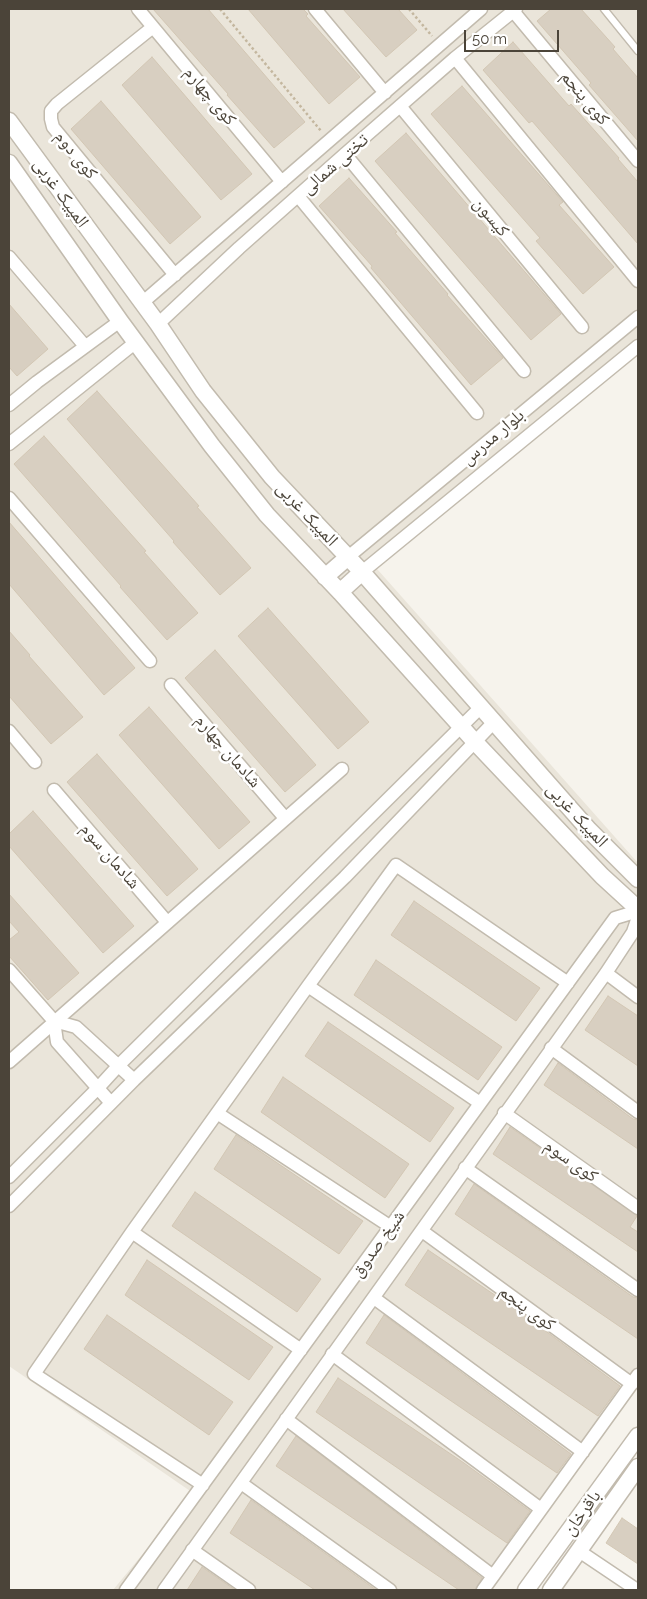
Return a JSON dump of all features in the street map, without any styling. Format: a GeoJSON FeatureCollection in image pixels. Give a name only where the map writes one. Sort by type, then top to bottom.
{"type":"FeatureCollection","features":[{"type":"Feature","properties":{"kind":"street","name":"کوی چهارم"},"geometry":{"type":"LineString","coordinates":[[138,9],[282,182]]}},
{"type":"Feature","properties":{"kind":"street"},"geometry":{"type":"LineString","coordinates":[[315,9],[385,93]]}},
{"type":"Feature","properties":{"kind":"street","name":"تختی شمالی"},"geometry":{"type":"LineString","coordinates":[[142,302],[481,9]]}},
{"type":"Feature","properties":{"kind":"street","name":"تختی شمالی"},"geometry":{"type":"LineString","coordinates":[[158,324],[239,248],[345,154],[455,58],[515,10]]}},
{"type":"Feature","properties":{"kind":"street","name":"کوی پنجم"},"geometry":{"type":"LineString","coordinates":[[515,10],[638,161]]}},
{"type":"Feature","properties":{"kind":"street","name":"کوی دوم"},"geometry":{"type":"LineString","coordinates":[[153,27],[57,104],[51,110],[51,119],[53,127],[175,275]]}},
{"type":"Feature","properties":{"kind":"street"},"geometry":{"type":"LineString","coordinates":[[455,58],[638,281]]}},
{"type":"Feature","properties":{"kind":"street","name":"کیسون"},"geometry":{"type":"LineString","coordinates":[[400,106],[582,327]]}},
{"type":"Feature","properties":{"kind":"street","name":"المپیک غربی"},"geometry":{"type":"LineString","coordinates":[[9,121],[158,324],[203,391],[272,477],[362,572],[589,830],[638,879]]}},
{"type":"Feature","properties":{"kind":"street"},"geometry":{"type":"LineString","coordinates":[[345,154],[524,371]]}},
{"type":"Feature","properties":{"kind":"street","name":"المپیک غربی"},"geometry":{"type":"LineString","coordinates":[[9,163],[120,321],[212,446],[267,515],[340,592],[475,742],[602,876],[638,910]]}},
{"type":"Feature","properties":{"kind":"street"},"geometry":{"type":"LineString","coordinates":[[298,196],[477,413]]}},
{"type":"Feature","properties":{"kind":"street"},"geometry":{"type":"LineString","coordinates":[[9,257],[85,346]]}},
{"type":"Feature","properties":{"kind":"street"},"geometry":{"type":"LineString","coordinates":[[9,406],[37,382],[120,321],[142,302]]}},
{"type":"Feature","properties":{"kind":"street","name":"بلوار مدرس"},"geometry":{"type":"LineString","coordinates":[[348,557],[638,317]]}},
{"type":"Feature","properties":{"kind":"street"},"geometry":{"type":"LineString","coordinates":[[9,444],[158,324]]}},
{"type":"Feature","properties":{"kind":"street","name":"بلوار مدرس"},"geometry":{"type":"LineString","coordinates":[[362,572],[638,346]]}},
{"type":"Feature","properties":{"kind":"street"},"geometry":{"type":"LineString","coordinates":[[9,498],[150,661]]}},
{"type":"Feature","properties":{"kind":"street"},"geometry":{"type":"LineString","coordinates":[[326,577],[348,557]]}},
{"type":"Feature","properties":{"kind":"street"},"geometry":{"type":"LineString","coordinates":[[340,592],[362,572]]}},
{"type":"Feature","properties":{"kind":"street","name":"شادمان چهارم"},"geometry":{"type":"LineString","coordinates":[[171,685],[286,818]]}},
{"type":"Feature","properties":{"kind":"street"},"geometry":{"type":"LineString","coordinates":[[9,1176],[481,707]]}},
{"type":"Feature","properties":{"kind":"street"},"geometry":{"type":"LineString","coordinates":[[9,1206],[134,1080],[345,877],[494,722]]}},
{"type":"Feature","properties":{"kind":"street"},"geometry":{"type":"LineString","coordinates":[[9,731],[35,762]]}},
{"type":"Feature","properties":{"kind":"street"},"geometry":{"type":"LineString","coordinates":[[9,1062],[342,769]]}},
{"type":"Feature","properties":{"kind":"street","name":"شادمان سوم"},"geometry":{"type":"LineString","coordinates":[[54,790],[167,922]]}},
{"type":"Feature","properties":{"kind":"street"},"geometry":{"type":"LineString","coordinates":[[203,1485],[34,1374],[132,1232],[396,864],[568,983]]}},
{"type":"Feature","properties":{"kind":"street","name":"شیخ صدوق"},"geometry":{"type":"LineString","coordinates":[[126,1590],[615,918],[638,910]]}},
{"type":"Feature","properties":{"kind":"street","name":"شیخ صدوق"},"geometry":{"type":"LineString","coordinates":[[164,1590],[606,973],[634,932],[638,917]]}},
{"type":"Feature","properties":{"kind":"street"},"geometry":{"type":"LineString","coordinates":[[9,970],[54,1021],[57,1042],[111,1103]]}},
{"type":"Feature","properties":{"kind":"street"},"geometry":{"type":"LineString","coordinates":[[606,973],[638,997]]}},
{"type":"Feature","properties":{"kind":"street"},"geometry":{"type":"LineString","coordinates":[[308,986],[480,1104]]}},
{"type":"Feature","properties":{"kind":"street"},"geometry":{"type":"LineString","coordinates":[[54,1021],[76,1027],[134,1080]]}},
{"type":"Feature","properties":{"kind":"street"},"geometry":{"type":"LineString","coordinates":[[551,1048],[638,1112]]}},
{"type":"Feature","properties":{"kind":"street"},"geometry":{"type":"LineString","coordinates":[[217,1113],[391,1227]]}},
{"type":"Feature","properties":{"kind":"street","name":"کوی سوم"},"geometry":{"type":"LineString","coordinates":[[504,1113],[638,1208]]}},
{"type":"Feature","properties":{"kind":"street"},"geometry":{"type":"LineString","coordinates":[[465,1168],[638,1290]]}},
{"type":"Feature","properties":{"kind":"street","name":"کوی پنجم"},"geometry":{"type":"LineString","coordinates":[[422,1231],[635,1380]]}},
{"type":"Feature","properties":{"kind":"street"},"geometry":{"type":"LineString","coordinates":[[132,1232],[301,1350]]}},
{"type":"Feature","properties":{"kind":"street"},"geometry":{"type":"LineString","coordinates":[[374,1298],[583,1452]]}},
{"type":"Feature","properties":{"kind":"street"},"geometry":{"type":"LineString","coordinates":[[332,1354],[541,1509]]}},
{"type":"Feature","properties":{"kind":"street"},"geometry":{"type":"LineString","coordinates":[[483,1590],[635,1380]]}},
{"type":"Feature","properties":{"kind":"street"},"geometry":{"type":"LineString","coordinates":[[286,1419],[493,1576]]}},
{"type":"Feature","properties":{"kind":"street","name":"باقرخان"},"geometry":{"type":"LineString","coordinates":[[526,1590],[638,1436]]}},
{"type":"Feature","properties":{"kind":"street","name":"باقرخان"},"geometry":{"type":"LineString","coordinates":[[551,1590],[638,1467]]}},
{"type":"Feature","properties":{"kind":"street"},"geometry":{"type":"LineString","coordinates":[[241,1483],[390,1590]]}},
{"type":"Feature","properties":{"kind":"street"},"geometry":{"type":"LineString","coordinates":[[192,1550],[249,1590]]}},
{"type":"Feature","properties":{"kind":"street"},"geometry":{"type":"LineString","coordinates":[[578,1551],[637,1590]]}},
{"type":"Feature","properties":{"kind":"lane"},"geometry":{"type":"LineString","coordinates":[[604,9],[638,51]]}},
{"type":"Feature","properties":{"kind":"path"},"geometry":{"type":"LineString","coordinates":[[220,9],[330,141]]}},
{"type":"Feature","properties":{"kind":"path"},"geometry":{"type":"LineString","coordinates":[[409,9],[440,46]]}},
{"type":"Feature","properties":{"kind":"shaded area"},"geometry":{"type":"Polygon","coordinates":[[[9,9],[638,9],[638,342],[370,561],[638,863],[638,1386],[492,1590],[113,1590],[193,1493],[9,1366],[9,9]]]}},
{"type":"Feature","properties":{"kind":"building"},"geometry":{"type":"Polygon","coordinates":[[[153,9],[208,9],[305,122],[274,148],[153,9]]]}},
{"type":"Feature","properties":{"kind":"building"},"geometry":{"type":"Polygon","coordinates":[[[248,9],[303,9],[308,14],[306,16],[360,77],[329,104],[248,9]]]}},
{"type":"Feature","properties":{"kind":"building"},"geometry":{"type":"Polygon","coordinates":[[[343,9],[398,9],[417,30],[386,57],[343,9]]]}},
{"type":"Feature","properties":{"kind":"building"},"geometry":{"type":"Polygon","coordinates":[[[551,9],[581,9],[615,47],[613,49],[638,78],[638,141],[537,21],[551,9]]]}},
{"type":"Feature","properties":{"kind":"building"},"geometry":{"type":"Polygon","coordinates":[[[513,42],[569,106],[571,104],[638,182],[638,244],[532,121],[529,123],[483,70],[513,42]]]}},
{"type":"Feature","properties":{"kind":"building"},"geometry":{"type":"Polygon","coordinates":[[[152,57],[252,174],[221,200],[122,85],[152,57]]]}},
{"type":"Feature","properties":{"kind":"building"},"geometry":{"type":"Polygon","coordinates":[[[462,86],[563,202],[559,205],[614,267],[583,294],[536,241],[540,238],[431,114],[462,86]]]}},
{"type":"Feature","properties":{"kind":"building"},"geometry":{"type":"Polygon","coordinates":[[[101,101],[201,217],[170,244],[71,129],[101,101]]]}},
{"type":"Feature","properties":{"kind":"building"},"geometry":{"type":"Polygon","coordinates":[[[406,133],[561,314],[531,340],[375,161],[406,133]]]}},
{"type":"Feature","properties":{"kind":"building"},"geometry":{"type":"Polygon","coordinates":[[[349,178],[397,232],[395,233],[447,295],[503,358],[471,385],[371,268],[372,266],[319,206],[349,178]]]}},
{"type":"Feature","properties":{"kind":"building"},"geometry":{"type":"Polygon","coordinates":[[[9,304],[48,349],[17,376],[9,367],[9,304]]]}},
{"type":"Feature","properties":{"kind":"building"},"geometry":{"type":"Polygon","coordinates":[[[97,391],[251,568],[220,595],[67,419],[97,391]]]}},
{"type":"Feature","properties":{"kind":"building"},"geometry":{"type":"Polygon","coordinates":[[[44,436],[198,613],[167,640],[14,464],[44,436]]]}},
{"type":"Feature","properties":{"kind":"building"},"geometry":{"type":"Polygon","coordinates":[[[9,522],[135,668],[104,695],[9,584],[9,522]]]}},
{"type":"Feature","properties":{"kind":"building"},"geometry":{"type":"Polygon","coordinates":[[[268,608],[369,722],[338,749],[238,636],[268,608]]]}},
{"type":"Feature","properties":{"kind":"building"},"geometry":{"type":"Polygon","coordinates":[[[9,631],[83,717],[51,744],[9,696],[9,631]]]}},
{"type":"Feature","properties":{"kind":"building"},"geometry":{"type":"Polygon","coordinates":[[[215,650],[316,765],[285,792],[185,678],[215,650]]]}},
{"type":"Feature","properties":{"kind":"building"},"geometry":{"type":"Polygon","coordinates":[[[149,707],[250,822],[219,849],[119,735],[149,707]]]}},
{"type":"Feature","properties":{"kind":"building"},"geometry":{"type":"Polygon","coordinates":[[[97,754],[198,869],[167,896],[67,782],[97,754]]]}},
{"type":"Feature","properties":{"kind":"building"},"geometry":{"type":"Polygon","coordinates":[[[33,811],[134,926],[103,953],[9,846],[9,834],[33,811]]]}},
{"type":"Feature","properties":{"kind":"building"},"geometry":{"type":"Polygon","coordinates":[[[9,894],[79,973],[48,1000],[9,956],[9,940],[19,932],[9,921],[9,894]]]}},
{"type":"Feature","properties":{"kind":"building"},"geometry":{"type":"Polygon","coordinates":[[[414,901],[540,988],[516,1021],[391,935],[414,901]]]}},
{"type":"Feature","properties":{"kind":"building"},"geometry":{"type":"Polygon","coordinates":[[[376,960],[502,1047],[478,1080],[354,995],[376,960]]]}},
{"type":"Feature","properties":{"kind":"building"},"geometry":{"type":"Polygon","coordinates":[[[608,996],[638,1016],[638,1066],[585,1030],[608,996]]]}},
{"type":"Feature","properties":{"kind":"building"},"geometry":{"type":"Polygon","coordinates":[[[328,1022],[454,1108],[430,1142],[305,1056],[328,1022]]]}},
{"type":"Feature","properties":{"kind":"building"},"geometry":{"type":"Polygon","coordinates":[[[558,1063],[633,1119],[638,1120],[638,1149],[544,1085],[558,1063]]]}},
{"type":"Feature","properties":{"kind":"building"},"geometry":{"type":"Polygon","coordinates":[[[283,1077],[409,1164],[385,1198],[261,1112],[283,1077]]]}},
{"type":"Feature","properties":{"kind":"building"},"geometry":{"type":"Polygon","coordinates":[[[510,1127],[637,1216],[630,1227],[638,1232],[638,1252],[493,1154],[510,1127]]]}},
{"type":"Feature","properties":{"kind":"building"},"geometry":{"type":"Polygon","coordinates":[[[236,1135],[363,1221],[339,1254],[214,1169],[236,1135]]]}},
{"type":"Feature","properties":{"kind":"building"},"geometry":{"type":"Polygon","coordinates":[[[474,1184],[633,1297],[638,1298],[638,1339],[455,1214],[474,1184]]]}},
{"type":"Feature","properties":{"kind":"building"},"geometry":{"type":"Polygon","coordinates":[[[195,1192],[321,1279],[297,1312],[172,1226],[195,1192]]]}},
{"type":"Feature","properties":{"kind":"building"},"geometry":{"type":"Polygon","coordinates":[[[428,1250],[517,1310],[620,1386],[598,1416],[405,1285],[428,1250]]]}},
{"type":"Feature","properties":{"kind":"building"},"geometry":{"type":"Polygon","coordinates":[[[147,1260],[273,1347],[249,1380],[125,1295],[147,1260]]]}},
{"type":"Feature","properties":{"kind":"building"},"geometry":{"type":"Polygon","coordinates":[[[107,1315],[233,1402],[209,1435],[84,1349],[107,1315]]]}},
{"type":"Feature","properties":{"kind":"building"},"geometry":{"type":"Polygon","coordinates":[[[384,1315],[571,1454],[557,1473],[366,1343],[384,1315]]]}},
{"type":"Feature","properties":{"kind":"building"},"geometry":{"type":"Polygon","coordinates":[[[338,1378],[464,1463],[530,1511],[507,1543],[316,1412],[338,1378]]]}},
{"type":"Feature","properties":{"kind":"building"},"geometry":{"type":"Polygon","coordinates":[[[296,1436],[482,1578],[475,1590],[459,1590],[276,1466],[296,1436]]]}},
{"type":"Feature","properties":{"kind":"building"},"geometry":{"type":"Polygon","coordinates":[[[251,1500],[376,1590],[315,1590],[230,1533],[251,1500]]]}},
{"type":"Feature","properties":{"kind":"building"},"geometry":{"type":"Polygon","coordinates":[[[622,1518],[638,1529],[638,1564],[606,1543],[622,1518]]]}},
{"type":"Feature","properties":{"kind":"building"},"geometry":{"type":"Polygon","coordinates":[[[202,1567],[235,1590],[187,1590],[202,1567]]]}}]}
